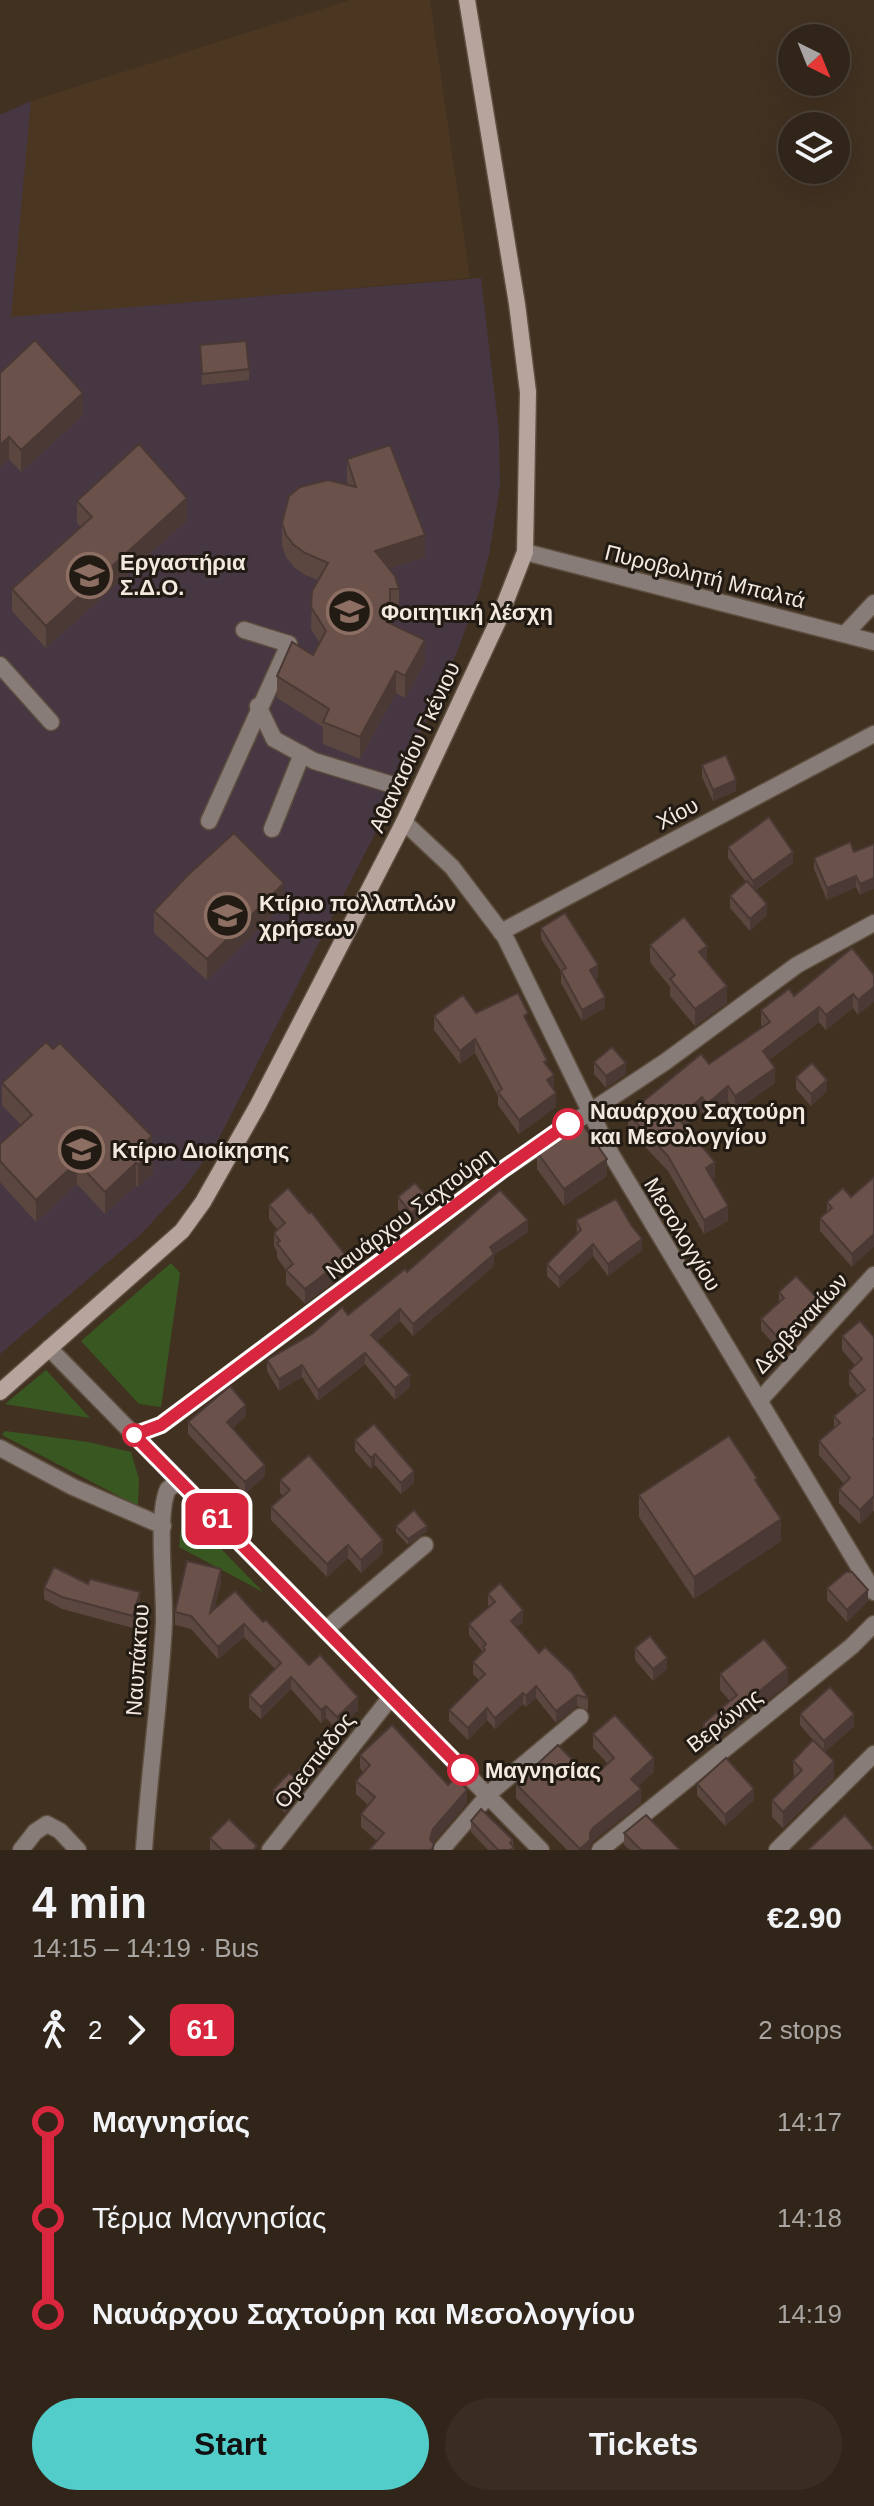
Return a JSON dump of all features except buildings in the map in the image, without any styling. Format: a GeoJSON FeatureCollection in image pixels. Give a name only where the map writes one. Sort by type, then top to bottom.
{"type":"FeatureCollection","features":[{"type":"Feature","properties":{"kind":"street","name":"Αθανασίου Γκένιου"},"geometry":{"type":"LineString","coordinates":[[0,1392],[182,1231],[203,1202],[258,1105],[404,822],[498,621],[525,552],[528,392],[517,304],[467,0]]}},
{"type":"Feature","properties":{"kind":"street","name":"Πυροβολητή Μπαλτά"},"geometry":{"type":"LineString","coordinates":[[525,552],[874,642]]}},
{"type":"Feature","properties":{"kind":"street"},"geometry":{"type":"LineString","coordinates":[[845,634],[874,603]]}},
{"type":"Feature","properties":{"kind":"street"},"geometry":{"type":"LineString","coordinates":[[209,821],[258,706],[289,644],[244,630]]}},
{"type":"Feature","properties":{"kind":"street"},"geometry":{"type":"LineString","coordinates":[[0,665],[51,722]]}},
{"type":"Feature","properties":{"kind":"street"},"geometry":{"type":"LineString","coordinates":[[258,706],[274,739],[314,761],[393,785]]}},
{"type":"Feature","properties":{"kind":"street","name":"Χίου"},"geometry":{"type":"LineString","coordinates":[[501,932],[874,734]]}},
{"type":"Feature","properties":{"kind":"street"},"geometry":{"type":"LineString","coordinates":[[272,829],[302,754]]}},
{"type":"Feature","properties":{"kind":"street","name":"Μεσολογγίου"},"geometry":{"type":"LineString","coordinates":[[404,822],[452,867],[501,932],[526,977],[588,1112],[641,1207],[874,1592]]}},
{"type":"Feature","properties":{"kind":"street","name":"Ναυάρχου Σαχτούρη"},"geometry":{"type":"LineString","coordinates":[[134,1435],[161,1425],[505,1168],[665,1062],[797,965],[874,923]]}},
{"type":"Feature","properties":{"kind":"street","name":"Δερβενακίων"},"geometry":{"type":"LineString","coordinates":[[759,1401],[874,1275]]}},
{"type":"Feature","properties":{"kind":"street"},"geometry":{"type":"LineString","coordinates":[[49,1348],[541,1850]]}},
{"type":"Feature","properties":{"kind":"street"},"geometry":{"type":"LineString","coordinates":[[0,1448],[73,1487],[163,1526]]}},
{"type":"Feature","properties":{"kind":"street","name":"Ναυπάκτου"},"geometry":{"type":"LineString","coordinates":[[144,1850],[162,1661],[166,1493],[171,1485],[180,1481]]}},
{"type":"Feature","properties":{"kind":"street"},"geometry":{"type":"LineString","coordinates":[[325,1630],[425,1545]]}},
{"type":"Feature","properties":{"kind":"street","name":"Βερώνης"},"geometry":{"type":"LineString","coordinates":[[600,1850],[852,1646],[874,1624]]}},
{"type":"Feature","properties":{"kind":"street","name":"Ορεστιάδος"},"geometry":{"type":"LineString","coordinates":[[270,1850],[391,1697]]}},
{"type":"Feature","properties":{"kind":"street"},"geometry":{"type":"LineString","coordinates":[[441,1850],[488,1796],[580,1717]]}},
{"type":"Feature","properties":{"kind":"street"},"geometry":{"type":"LineString","coordinates":[[777,1850],[874,1754]]}},
{"type":"Feature","properties":{"kind":"street"},"geometry":{"type":"LineString","coordinates":[[21,1850],[35,1832],[47,1824],[60,1831],[78,1850]]}},
{"type":"Feature","properties":{"kind":"shaded area"},"geometry":{"type":"Polygon","coordinates":[[[350,0],[430,0],[470,278],[10,318],[31,101],[350,0]]]}},
{"type":"Feature","properties":{"kind":"shaded area"},"geometry":{"type":"Polygon","coordinates":[[[31,101],[11,317],[481,278],[499,431],[500,486],[489,555],[457,652],[379,826],[217,1142],[185,1187],[141,1234],[0,1354],[0,115],[31,101]]]}},
{"type":"Feature","properties":{"kind":"green space"},"geometry":{"type":"Polygon","coordinates":[[[171,1263],[180,1273],[161,1407],[139,1404],[81,1341],[171,1263]]]}},
{"type":"Feature","properties":{"kind":"green space"},"geometry":{"type":"Polygon","coordinates":[[[46,1370],[90,1418],[5,1404],[46,1370]]]}},
{"type":"Feature","properties":{"kind":"green space"},"geometry":{"type":"Polygon","coordinates":[[[5,1431],[88,1442],[131,1452],[139,1479],[138,1504],[2,1435],[5,1431]]]}},
{"type":"Feature","properties":{"kind":"green space"},"geometry":{"type":"Polygon","coordinates":[[[183,1510],[263,1592],[179,1547],[183,1510]]]}},
{"type":"Feature","properties":{"kind":"bus line","name":"61"},"geometry":{"type":"LineString","coordinates":[[463,1770],[134,1435],[161,1425],[568,1124]]}},
{"type":"Feature","properties":{"kind":"place","name":"Εργαστήρια Σ.Δ.Ο."},"geometry":{"type":"Point","coordinates":[89,575]}},
{"type":"Feature","properties":{"kind":"place","name":"Φοιτητική λέσχη"},"geometry":{"type":"Point","coordinates":[350,612]}},
{"type":"Feature","properties":{"kind":"place","name":"Κτίριο πολλαπλών χρήσεων"},"geometry":{"type":"Point","coordinates":[228,916]}},
{"type":"Feature","properties":{"kind":"place","name":"Ναυάρχου Σαχτούρη και Μεσολογγίου"},"geometry":{"type":"Point","coordinates":[568,1124]}},
{"type":"Feature","properties":{"kind":"place","name":"Κτίριο Διοίκησης"},"geometry":{"type":"Point","coordinates":[81,1150]}},
{"type":"Feature","properties":{"kind":"place","name":"Μαγνησίας"},"geometry":{"type":"Point","coordinates":[463,1770]}}]}
